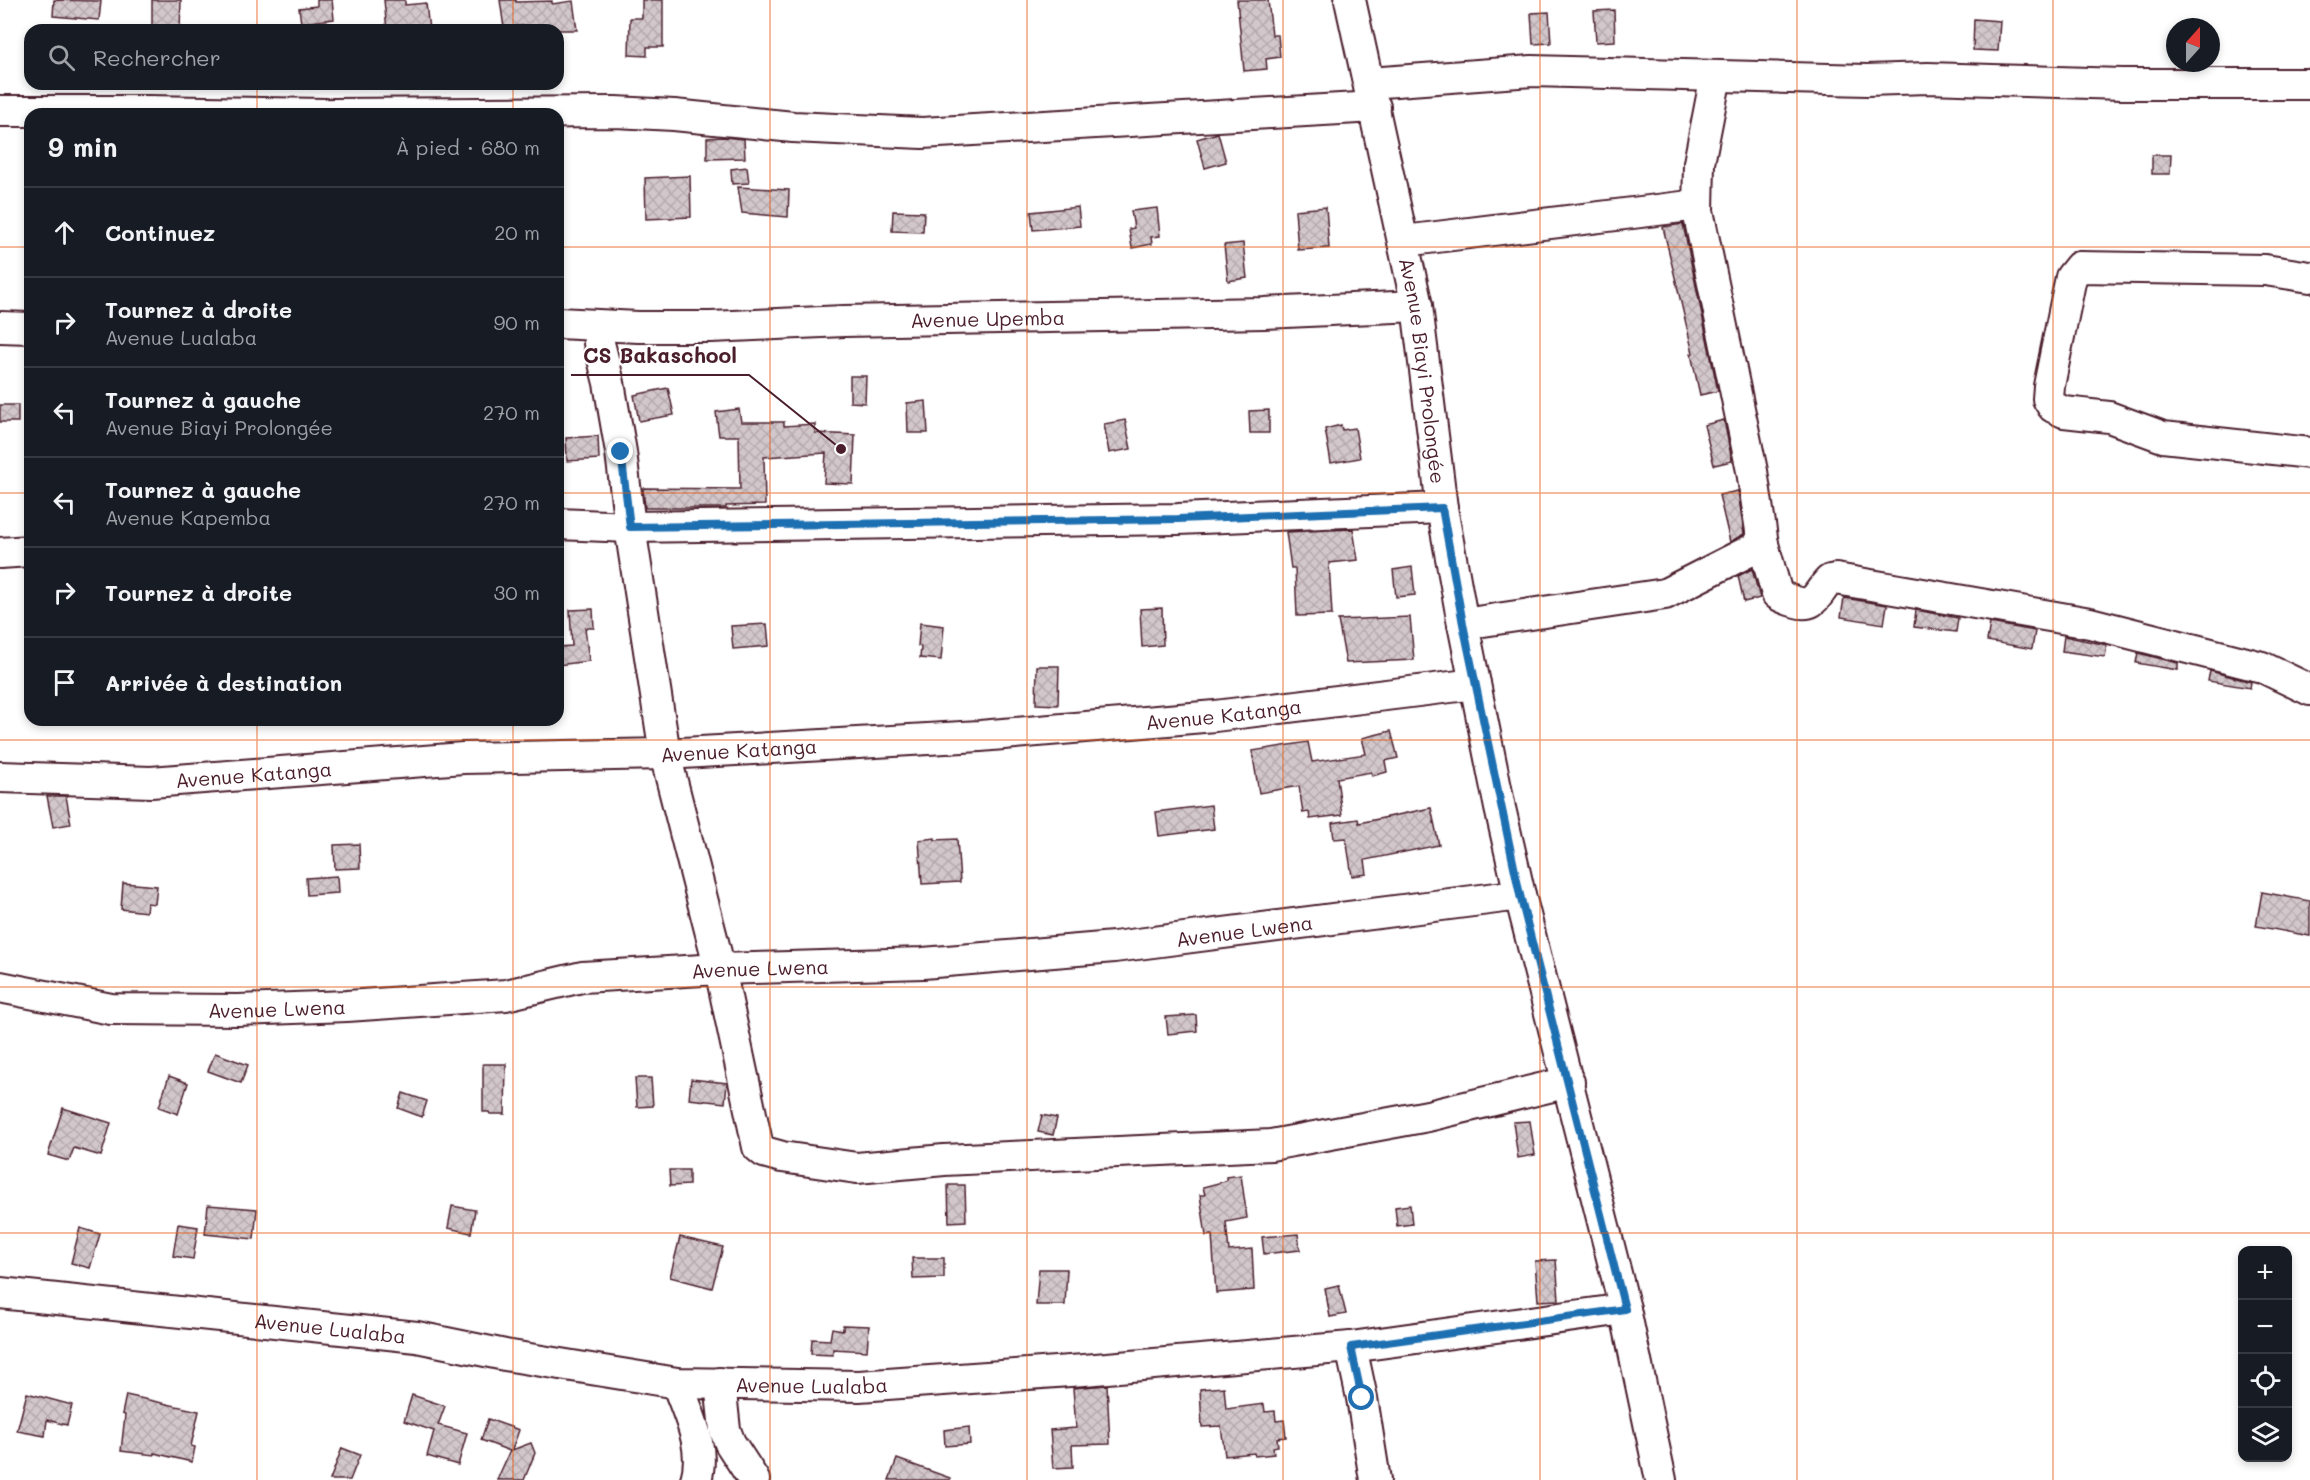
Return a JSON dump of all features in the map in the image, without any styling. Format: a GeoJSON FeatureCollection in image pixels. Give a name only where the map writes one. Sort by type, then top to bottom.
{"type":"FeatureCollection","features":[{"type":"Feature","properties":{"kind":"street","name":"Avenue Biayi Prolongée"},"geometry":{"type":"LineString","coordinates":[[1350,0],[1417,306],[1442,508],[1475,684],[1520,895],[1625,1309],[1661,1480]]}},
{"type":"Feature","properties":{"kind":"street"},"geometry":{"type":"LineString","coordinates":[[564,112],[674,115],[793,127],[922,133],[1372,95],[1532,71],[1867,80],[1928,78],[2122,84],[2310,84]]}},
{"type":"Feature","properties":{"kind":"street"},"geometry":{"type":"LineString","coordinates":[[1716,76],[1699,163],[1698,205],[1752,471],[1763,544],[1778,594],[1801,604],[1811,603],[1830,580],[2090,623],[2262,667],[2310,690]]}},
{"type":"Feature","properties":{"kind":"street"},"geometry":{"type":"LineString","coordinates":[[0,111],[24,111]]}},
{"type":"Feature","properties":{"kind":"street"},"geometry":{"type":"LineString","coordinates":[[1404,241],[1698,205]]}},
{"type":"Feature","properties":{"kind":"street"},"geometry":{"type":"LineString","coordinates":[[2310,277],[2265,270],[2079,267],[2071,277],[2048,399],[2054,407],[2064,412],[2109,417],[2163,437],[2310,453]]}},
{"type":"Feature","properties":{"kind":"street","name":"Avenue Upemba"},"geometry":{"type":"LineString","coordinates":[[564,323],[711,327],[844,321],[1264,313],[1417,306]]}},
{"type":"Feature","properties":{"kind":"street"},"geometry":{"type":"LineString","coordinates":[[597,326],[621,452],[630,527],[665,754],[720,969],[758,1147],[764,1152],[782,1157],[856,1168],[944,1160],[1271,1145],[1428,1116],[1569,1082]]}},
{"type":"Feature","properties":{"kind":"street"},"geometry":{"type":"LineString","coordinates":[[0,327],[24,328]]}},
{"type":"Feature","properties":{"kind":"street"},"geometry":{"type":"LineString","coordinates":[[564,524],[630,527],[1167,519],[1442,508]]}},
{"type":"Feature","properties":{"kind":"street"},"geometry":{"type":"LineString","coordinates":[[1463,624],[1665,594],[1763,544]]}},
{"type":"Feature","properties":{"kind":"street"},"geometry":{"type":"LineString","coordinates":[[0,553],[24,551]]}},
{"type":"Feature","properties":{"kind":"street","name":"Avenue Katanga"},"geometry":{"type":"LineString","coordinates":[[0,777],[151,782],[464,758],[665,754],[980,736],[1215,716],[1475,684]]}},
{"type":"Feature","properties":{"kind":"street","name":"Avenue Lwena"},"geometry":{"type":"LineString","coordinates":[[0,987],[111,1009],[238,1010],[347,1006],[506,995],[582,977],[720,969],[923,963],[1114,947],[1520,895]]}},
{"type":"Feature","properties":{"kind":"street","name":"Avenue Lualaba"},"geometry":{"type":"LineString","coordinates":[[0,1293],[417,1337],[677,1383],[859,1386],[1084,1370],[1351,1347],[1625,1309]]}},
{"type":"Feature","properties":{"kind":"street"},"geometry":{"type":"LineString","coordinates":[[1351,1347],[1375,1480]]}},
{"type":"Feature","properties":{"kind":"street"},"geometry":{"type":"LineString","coordinates":[[677,1383],[699,1446],[699,1468],[696,1480]]}},
{"type":"Feature","properties":{"kind":"street"},"geometry":{"type":"LineString","coordinates":[[720,1383],[725,1430],[730,1443],[754,1480]]}},
{"type":"Feature","properties":{"kind":"building"},"geometry":{"type":"Polygon","coordinates":[[[54,0],[101,1],[99,20],[53,16],[54,0]]]}},
{"type":"Feature","properties":{"kind":"building"},"geometry":{"type":"Polygon","coordinates":[[[152,0],[181,0],[180,24],[152,24],[152,0]]]}},
{"type":"Feature","properties":{"kind":"building"},"geometry":{"type":"Polygon","coordinates":[[[317,0],[332,0],[334,19],[301,23],[299,8],[317,6],[317,0]]]}},
{"type":"Feature","properties":{"kind":"building"},"geometry":{"type":"Polygon","coordinates":[[[384,0],[405,0],[405,5],[426,3],[428,24],[386,24],[384,0]]]}},
{"type":"Feature","properties":{"kind":"building"},"geometry":{"type":"Polygon","coordinates":[[[500,0],[552,1],[552,4],[573,1],[577,30],[564,30],[564,24],[503,24],[500,0]]]}},
{"type":"Feature","properties":{"kind":"building"},"geometry":{"type":"Polygon","coordinates":[[[642,0],[663,0],[663,47],[647,47],[647,56],[629,55],[630,18],[642,18],[642,0]]]}},
{"type":"Feature","properties":{"kind":"building"},"geometry":{"type":"Polygon","coordinates":[[[1237,0],[1268,0],[1272,35],[1278,35],[1280,57],[1266,59],[1267,69],[1244,71],[1237,0]]]}},
{"type":"Feature","properties":{"kind":"building"},"geometry":{"type":"Polygon","coordinates":[[[1614,10],[1615,41],[1596,42],[1594,11],[1614,10]]]}},
{"type":"Feature","properties":{"kind":"building"},"geometry":{"type":"Polygon","coordinates":[[[1549,12],[1551,43],[1533,44],[1531,13],[1549,12]]]}},
{"type":"Feature","properties":{"kind":"building"},"geometry":{"type":"Polygon","coordinates":[[[1974,19],[2000,21],[1998,51],[1973,50],[1974,19]]]}},
{"type":"Feature","properties":{"kind":"building"},"geometry":{"type":"Polygon","coordinates":[[[1218,133],[1226,162],[1205,168],[1197,139],[1218,133]]]}},
{"type":"Feature","properties":{"kind":"building"},"geometry":{"type":"Polygon","coordinates":[[[707,138],[744,139],[745,158],[707,159],[707,138]]]}},
{"type":"Feature","properties":{"kind":"building"},"geometry":{"type":"Polygon","coordinates":[[[2152,155],[2171,155],[2170,174],[2152,174],[2152,155]]]}},
{"type":"Feature","properties":{"kind":"building"},"geometry":{"type":"Polygon","coordinates":[[[747,167],[749,183],[732,184],[731,169],[747,167]]]}},
{"type":"Feature","properties":{"kind":"building"},"geometry":{"type":"Polygon","coordinates":[[[690,176],[691,217],[646,219],[645,178],[690,176]]]}},
{"type":"Feature","properties":{"kind":"building"},"geometry":{"type":"Polygon","coordinates":[[[738,187],[789,190],[788,217],[742,213],[738,187]]]}},
{"type":"Feature","properties":{"kind":"building"},"geometry":{"type":"Polygon","coordinates":[[[1078,207],[1080,226],[1033,230],[1031,212],[1078,207]]]}},
{"type":"Feature","properties":{"kind":"building"},"geometry":{"type":"Polygon","coordinates":[[[1326,207],[1329,248],[1298,250],[1295,210],[1326,207]]]}},
{"type":"Feature","properties":{"kind":"building"},"geometry":{"type":"Polygon","coordinates":[[[1157,208],[1160,236],[1151,237],[1152,244],[1132,248],[1129,229],[1134,228],[1131,211],[1157,208]]]}},
{"type":"Feature","properties":{"kind":"building"},"geometry":{"type":"Polygon","coordinates":[[[893,211],[924,212],[923,232],[892,231],[893,211]]]}},
{"type":"Feature","properties":{"kind":"building"},"geometry":{"type":"Polygon","coordinates":[[[1683,224],[1718,391],[1700,395],[1691,354],[1693,353],[1663,227],[1683,224]]]}},
{"type":"Feature","properties":{"kind":"building"},"geometry":{"type":"Polygon","coordinates":[[[1243,243],[1247,278],[1228,281],[1224,245],[1243,243]]]}},
{"type":"Feature","properties":{"kind":"building"},"geometry":{"type":"Polygon","coordinates":[[[850,376],[866,376],[865,403],[850,402],[850,376]]]}},
{"type":"Feature","properties":{"kind":"building"},"geometry":{"type":"Polygon","coordinates":[[[668,388],[674,415],[639,421],[634,395],[668,388]]]}},
{"type":"Feature","properties":{"kind":"building"},"geometry":{"type":"Polygon","coordinates":[[[926,401],[928,433],[908,433],[907,403],[926,401]]]}},
{"type":"Feature","properties":{"kind":"building"},"geometry":{"type":"Polygon","coordinates":[[[0,405],[18,405],[18,422],[0,422],[0,405]]]}},
{"type":"Feature","properties":{"kind":"building"},"geometry":{"type":"Polygon","coordinates":[[[739,409],[741,422],[784,422],[784,426],[815,424],[815,433],[855,435],[853,484],[824,483],[826,453],[764,457],[765,505],[726,506],[726,508],[645,508],[643,488],[740,489],[739,436],[719,436],[716,412],[739,409]]]}},
{"type":"Feature","properties":{"kind":"building"},"geometry":{"type":"Polygon","coordinates":[[[1269,410],[1269,433],[1250,433],[1249,411],[1269,410]]]}},
{"type":"Feature","properties":{"kind":"building"},"geometry":{"type":"Polygon","coordinates":[[[1125,420],[1131,449],[1109,453],[1104,424],[1125,420]]]}},
{"type":"Feature","properties":{"kind":"building"},"geometry":{"type":"Polygon","coordinates":[[[1724,420],[1732,461],[1714,465],[1704,425],[1724,420]]]}},
{"type":"Feature","properties":{"kind":"building"},"geometry":{"type":"Polygon","coordinates":[[[1341,425],[1342,430],[1355,428],[1360,458],[1331,463],[1325,429],[1341,425]]]}},
{"type":"Feature","properties":{"kind":"building"},"geometry":{"type":"Polygon","coordinates":[[[598,436],[599,459],[567,461],[566,438],[598,436]]]}},
{"type":"Feature","properties":{"kind":"building"},"geometry":{"type":"Polygon","coordinates":[[[1738,491],[1744,534],[1730,542],[1719,495],[1738,491]]]}},
{"type":"Feature","properties":{"kind":"building"},"geometry":{"type":"Polygon","coordinates":[[[1353,529],[1358,560],[1329,563],[1332,615],[1297,616],[1295,568],[1291,568],[1286,532],[1353,529]]]}},
{"type":"Feature","properties":{"kind":"building"},"geometry":{"type":"Polygon","coordinates":[[[1412,567],[1415,595],[1396,597],[1393,570],[1412,567]]]}},
{"type":"Feature","properties":{"kind":"building"},"geometry":{"type":"Polygon","coordinates":[[[1752,569],[1760,598],[1744,602],[1738,576],[1752,569]]]}},
{"type":"Feature","properties":{"kind":"building"},"geometry":{"type":"Polygon","coordinates":[[[1844,598],[1887,605],[1884,624],[1841,617],[1844,598]]]}},
{"type":"Feature","properties":{"kind":"building"},"geometry":{"type":"Polygon","coordinates":[[[1162,608],[1163,645],[1142,647],[1140,609],[1162,608]]]}},
{"type":"Feature","properties":{"kind":"building"},"geometry":{"type":"Polygon","coordinates":[[[593,609],[594,628],[585,628],[589,661],[564,664],[564,647],[572,646],[570,610],[593,609]]]}},
{"type":"Feature","properties":{"kind":"building"},"geometry":{"type":"Polygon","coordinates":[[[1916,610],[1958,618],[1956,632],[1914,627],[1916,610]]]}},
{"type":"Feature","properties":{"kind":"building"},"geometry":{"type":"Polygon","coordinates":[[[1410,617],[1414,660],[1346,663],[1338,620],[1410,617]]]}},
{"type":"Feature","properties":{"kind":"building"},"geometry":{"type":"Polygon","coordinates":[[[920,623],[944,626],[941,660],[920,658],[921,647],[918,646],[920,623]]]}},
{"type":"Feature","properties":{"kind":"building"},"geometry":{"type":"Polygon","coordinates":[[[1990,623],[2035,631],[2032,649],[1987,641],[1990,623]]]}},
{"type":"Feature","properties":{"kind":"building"},"geometry":{"type":"Polygon","coordinates":[[[767,624],[769,646],[733,649],[731,626],[767,624]]]}},
{"type":"Feature","properties":{"kind":"building"},"geometry":{"type":"Polygon","coordinates":[[[2064,636],[2107,645],[2105,657],[2062,651],[2064,636]]]}},
{"type":"Feature","properties":{"kind":"building"},"geometry":{"type":"Polygon","coordinates":[[[2138,653],[2178,663],[2178,670],[2136,663],[2138,653]]]}},
{"type":"Feature","properties":{"kind":"building"},"geometry":{"type":"Polygon","coordinates":[[[1037,666],[1059,666],[1058,705],[1036,704],[1037,666]]]}},
{"type":"Feature","properties":{"kind":"building"},"geometry":{"type":"Polygon","coordinates":[[[2210,671],[2251,682],[2250,688],[2208,681],[2210,671]]]}},
{"type":"Feature","properties":{"kind":"building"},"geometry":{"type":"Polygon","coordinates":[[[1391,731],[1398,758],[1385,761],[1387,772],[1372,776],[1371,772],[1337,778],[1342,815],[1310,819],[1309,812],[1303,813],[1299,786],[1259,793],[1252,751],[1308,742],[1312,762],[1366,754],[1362,738],[1391,731]]]}},
{"type":"Feature","properties":{"kind":"building"},"geometry":{"type":"Polygon","coordinates":[[[47,796],[66,796],[71,824],[53,827],[47,796]]]}},
{"type":"Feature","properties":{"kind":"building"},"geometry":{"type":"Polygon","coordinates":[[[1211,805],[1214,829],[1159,836],[1156,812],[1211,805]]]}},
{"type":"Feature","properties":{"kind":"building"},"geometry":{"type":"Polygon","coordinates":[[[1431,808],[1439,845],[1365,860],[1367,874],[1352,876],[1346,838],[1334,839],[1332,823],[1358,819],[1359,823],[1431,808]]]}},
{"type":"Feature","properties":{"kind":"building"},"geometry":{"type":"Polygon","coordinates":[[[935,838],[935,840],[957,839],[960,882],[922,884],[919,840],[935,838]]]}},
{"type":"Feature","properties":{"kind":"building"},"geometry":{"type":"Polygon","coordinates":[[[359,844],[360,868],[335,869],[334,845],[359,844]]]}},
{"type":"Feature","properties":{"kind":"building"},"geometry":{"type":"Polygon","coordinates":[[[337,876],[338,893],[307,895],[306,878],[337,876]]]}},
{"type":"Feature","properties":{"kind":"building"},"geometry":{"type":"Polygon","coordinates":[[[123,883],[157,886],[155,904],[147,903],[146,912],[121,909],[123,883]]]}},
{"type":"Feature","properties":{"kind":"building"},"geometry":{"type":"Polygon","coordinates":[[[2262,892],[2310,901],[2310,936],[2256,926],[2262,892]]]}},
{"type":"Feature","properties":{"kind":"building"},"geometry":{"type":"Polygon","coordinates":[[[1196,1015],[1197,1031],[1168,1034],[1166,1017],[1196,1015]]]}},
{"type":"Feature","properties":{"kind":"building"},"geometry":{"type":"Polygon","coordinates":[[[215,1053],[248,1065],[241,1083],[208,1071],[215,1053]]]}},
{"type":"Feature","properties":{"kind":"building"},"geometry":{"type":"Polygon","coordinates":[[[483,1064],[506,1064],[505,1114],[483,1112],[483,1064]]]}},
{"type":"Feature","properties":{"kind":"building"},"geometry":{"type":"Polygon","coordinates":[[[169,1076],[188,1083],[178,1114],[159,1107],[169,1076]]]}},
{"type":"Feature","properties":{"kind":"building"},"geometry":{"type":"Polygon","coordinates":[[[635,1078],[651,1078],[653,1106],[637,1107],[635,1078]]]}},
{"type":"Feature","properties":{"kind":"building"},"geometry":{"type":"Polygon","coordinates":[[[691,1079],[727,1083],[725,1103],[689,1099],[691,1079]]]}},
{"type":"Feature","properties":{"kind":"building"},"geometry":{"type":"Polygon","coordinates":[[[403,1093],[427,1101],[422,1117],[398,1108],[403,1093]]]}},
{"type":"Feature","properties":{"kind":"building"},"geometry":{"type":"Polygon","coordinates":[[[63,1108],[111,1123],[101,1156],[74,1148],[69,1161],[48,1155],[63,1108]]]}},
{"type":"Feature","properties":{"kind":"building"},"geometry":{"type":"Polygon","coordinates":[[[1042,1115],[1057,1118],[1053,1135],[1038,1132],[1042,1115]]]}},
{"type":"Feature","properties":{"kind":"building"},"geometry":{"type":"Polygon","coordinates":[[[1530,1121],[1535,1155],[1518,1158],[1513,1122],[1530,1121]]]}},
{"type":"Feature","properties":{"kind":"building"},"geometry":{"type":"Polygon","coordinates":[[[669,1170],[689,1170],[689,1185],[670,1186],[669,1170]]]}},
{"type":"Feature","properties":{"kind":"building"},"geometry":{"type":"Polygon","coordinates":[[[1241,1175],[1247,1218],[1226,1222],[1229,1251],[1252,1249],[1254,1290],[1216,1293],[1212,1235],[1206,1236],[1200,1195],[1205,1195],[1203,1187],[1226,1181],[1226,1177],[1241,1175]]]}},
{"type":"Feature","properties":{"kind":"building"},"geometry":{"type":"Polygon","coordinates":[[[948,1185],[965,1185],[966,1221],[949,1222],[948,1185]]]}},
{"type":"Feature","properties":{"kind":"building"},"geometry":{"type":"Polygon","coordinates":[[[208,1205],[257,1209],[254,1239],[205,1234],[208,1205]]]}},
{"type":"Feature","properties":{"kind":"building"},"geometry":{"type":"Polygon","coordinates":[[[1410,1205],[1412,1224],[1397,1226],[1395,1207],[1410,1205]]]}},
{"type":"Feature","properties":{"kind":"building"},"geometry":{"type":"Polygon","coordinates":[[[452,1206],[475,1210],[471,1233],[448,1228],[452,1206]]]}},
{"type":"Feature","properties":{"kind":"building"},"geometry":{"type":"Polygon","coordinates":[[[178,1224],[198,1227],[193,1259],[173,1256],[178,1224]]]}},
{"type":"Feature","properties":{"kind":"building"},"geometry":{"type":"Polygon","coordinates":[[[80,1228],[100,1234],[90,1268],[71,1263],[80,1228]]]}},
{"type":"Feature","properties":{"kind":"building"},"geometry":{"type":"Polygon","coordinates":[[[1298,1234],[1300,1250],[1264,1254],[1262,1237],[1298,1234]]]}},
{"type":"Feature","properties":{"kind":"building"},"geometry":{"type":"Polygon","coordinates":[[[680,1237],[723,1247],[712,1288],[670,1277],[680,1237]]]}},
{"type":"Feature","properties":{"kind":"building"},"geometry":{"type":"Polygon","coordinates":[[[912,1258],[944,1258],[944,1278],[913,1279],[912,1258]]]}},
{"type":"Feature","properties":{"kind":"building"},"geometry":{"type":"Polygon","coordinates":[[[1556,1260],[1559,1300],[1538,1301],[1535,1261],[1556,1260]]]}},
{"type":"Feature","properties":{"kind":"building"},"geometry":{"type":"Polygon","coordinates":[[[1039,1269],[1067,1269],[1065,1305],[1036,1305],[1039,1269]]]}},
{"type":"Feature","properties":{"kind":"building"},"geometry":{"type":"Polygon","coordinates":[[[1339,1285],[1346,1314],[1330,1317],[1325,1288],[1339,1285]]]}},
{"type":"Feature","properties":{"kind":"building"},"geometry":{"type":"Polygon","coordinates":[[[843,1325],[869,1326],[867,1351],[833,1349],[833,1355],[811,1354],[812,1339],[830,1340],[832,1328],[843,1330],[843,1325]]]}},
{"type":"Feature","properties":{"kind":"building"},"geometry":{"type":"Polygon","coordinates":[[[1107,1385],[1110,1444],[1072,1445],[1073,1467],[1053,1468],[1050,1430],[1076,1428],[1073,1388],[1107,1385]]]}},
{"type":"Feature","properties":{"kind":"building"},"geometry":{"type":"Polygon","coordinates":[[[1224,1387],[1226,1409],[1264,1404],[1265,1412],[1275,1411],[1276,1421],[1284,1420],[1286,1437],[1277,1438],[1278,1446],[1273,1447],[1274,1454],[1255,1456],[1254,1453],[1225,1456],[1221,1426],[1202,1427],[1200,1389],[1224,1387]]]}},
{"type":"Feature","properties":{"kind":"building"},"geometry":{"type":"Polygon","coordinates":[[[27,1393],[72,1405],[67,1425],[47,1420],[45,1436],[17,1431],[27,1393]]]}},
{"type":"Feature","properties":{"kind":"building"},"geometry":{"type":"Polygon","coordinates":[[[126,1395],[199,1411],[191,1446],[195,1447],[192,1462],[154,1453],[154,1455],[121,1451],[125,1415],[122,1414],[126,1395]]]}},
{"type":"Feature","properties":{"kind":"building"},"geometry":{"type":"Polygon","coordinates":[[[412,1395],[445,1406],[438,1425],[467,1433],[458,1465],[427,1456],[434,1431],[404,1421],[412,1395]]]}},
{"type":"Feature","properties":{"kind":"building"},"geometry":{"type":"Polygon","coordinates":[[[488,1419],[519,1430],[512,1450],[531,1443],[535,1453],[524,1480],[497,1480],[510,1451],[481,1440],[488,1419]]]}},
{"type":"Feature","properties":{"kind":"building"},"geometry":{"type":"Polygon","coordinates":[[[969,1427],[970,1444],[945,1446],[944,1430],[969,1427]]]}},
{"type":"Feature","properties":{"kind":"building"},"geometry":{"type":"Polygon","coordinates":[[[342,1448],[360,1455],[350,1480],[330,1480],[342,1448]]]}},
{"type":"Feature","properties":{"kind":"building"},"geometry":{"type":"Polygon","coordinates":[[[897,1459],[950,1478],[950,1480],[889,1480],[897,1459]]]}},
{"type":"Feature","properties":{"kind":"place","name":"CS Bakaschool"},"geometry":{"type":"Point","coordinates":[841,449]}},
{"type":"Feature","properties":{"kind":"route"},"geometry":{"type":"LineString","coordinates":[[621,452],[630,527],[1178,519],[1442,508],[1500,808],[1625,1309],[1351,1347],[1362,1398]]}}]}
